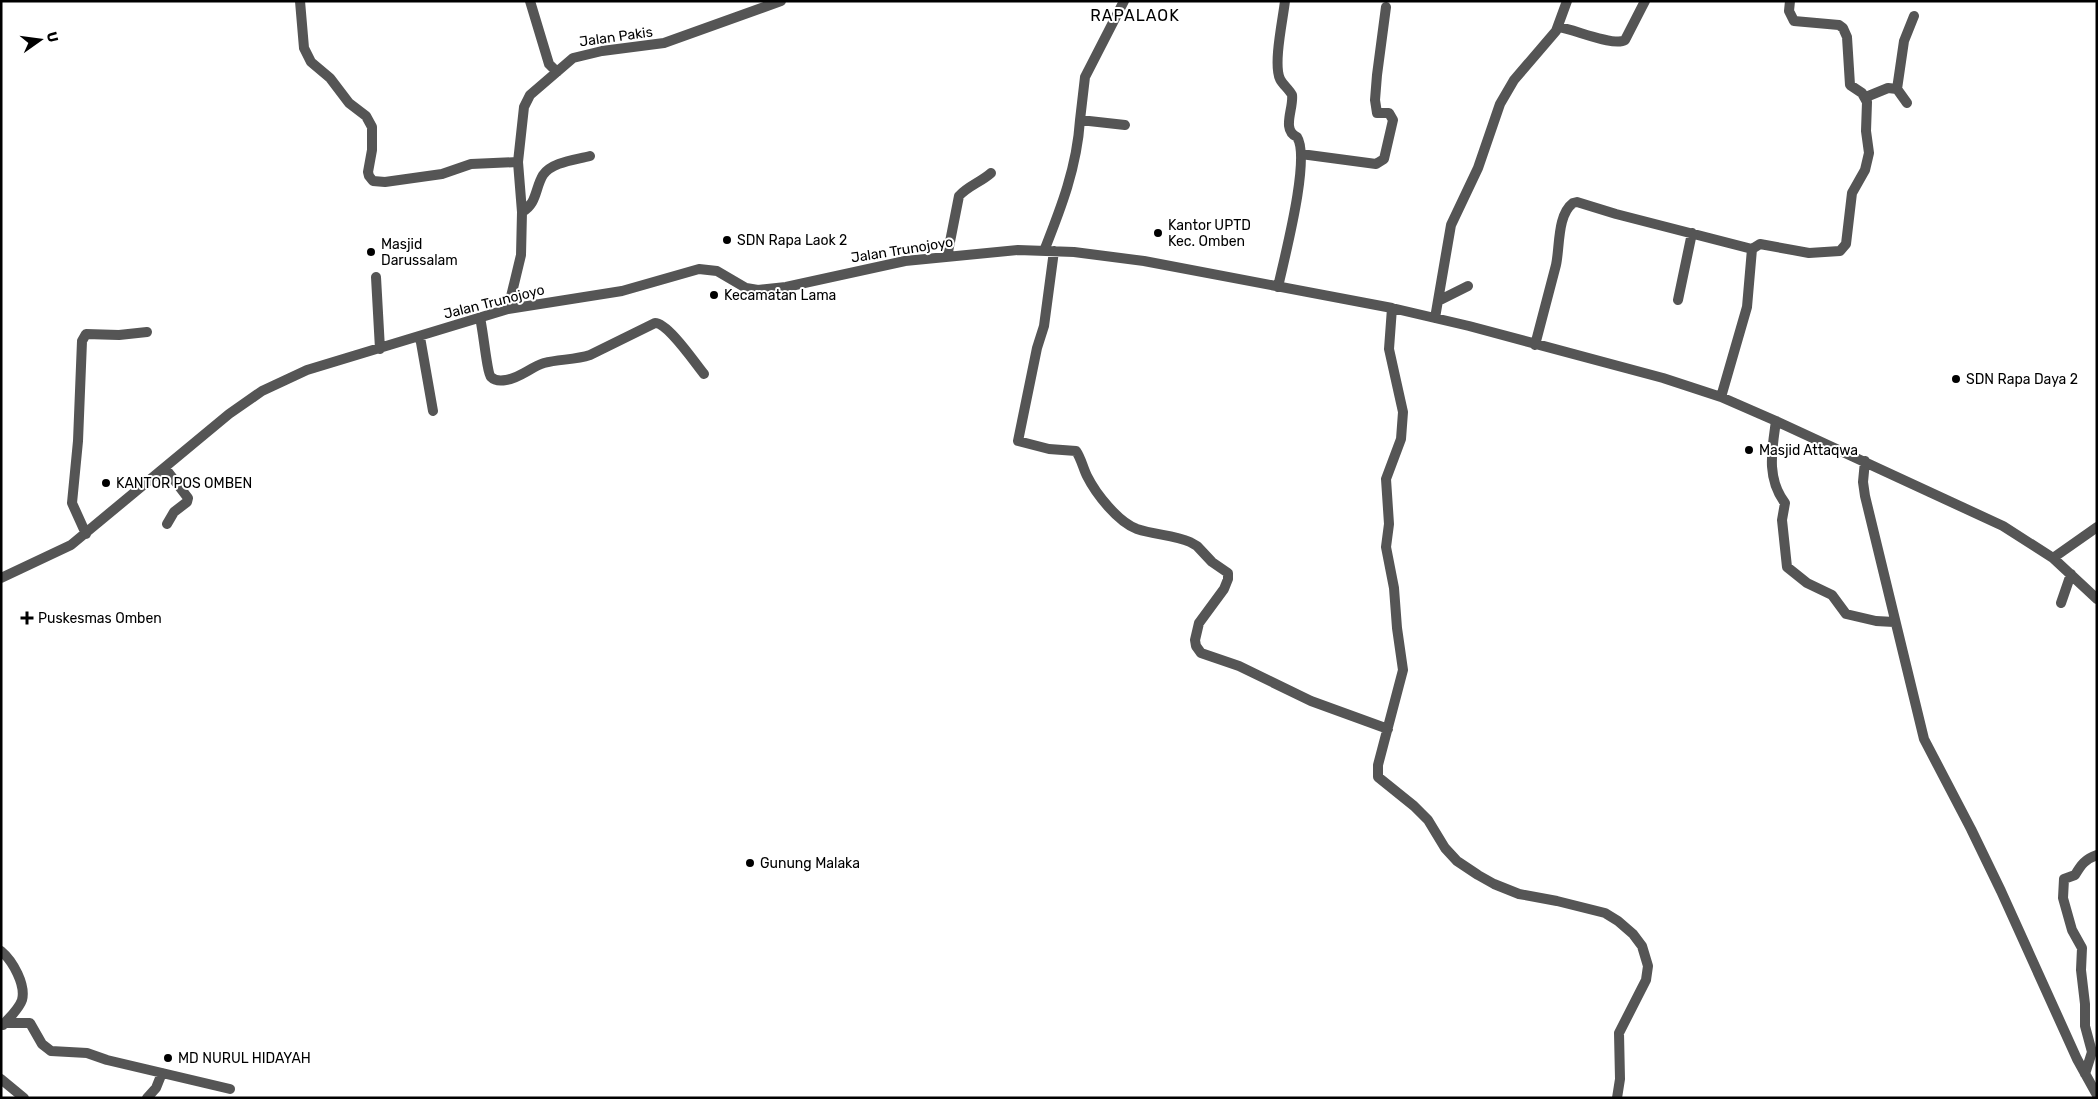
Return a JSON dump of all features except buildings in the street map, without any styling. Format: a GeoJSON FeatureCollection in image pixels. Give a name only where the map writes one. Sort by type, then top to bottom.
{"type":"FeatureCollection","features":[{"type":"Feature","properties":{"kind":"street"},"geometry":{"type":"LineString","coordinates":[[300,1],[304,48],[311,62],[330,78],[349,103],[366,116],[372,127],[372,150],[368,172],[373,181],[385,182],[442,174],[471,164],[518,162]]}},
{"type":"Feature","properties":{"kind":"street"},"geometry":{"type":"LineString","coordinates":[[530,1],[549,64],[557,72]]}},
{"type":"Feature","properties":{"kind":"street","name":"Jalan Pakis"},"geometry":{"type":"LineString","coordinates":[[508,309],[521,255],[522,212],[518,162],[526,102],[530,95],[576,57],[602,51],[656,46],[763,4],[781,1]]}},
{"type":"Feature","properties":{"kind":"street"},"geometry":{"type":"LineString","coordinates":[[1124,1],[1086,77],[1074,169],[1049,251],[1044,326],[1037,348],[1018,441],[1049,449],[1076,451],[1087,476],[1097,492],[1125,520],[1138,529],[1190,542],[1197,546],[1212,562],[1228,573],[1224,589],[1199,624],[1195,640],[1196,646],[1201,653],[1240,666],[1312,702],[1388,729]]}},
{"type":"Feature","properties":{"kind":"street"},"geometry":{"type":"LineString","coordinates":[[1278,287],[1296,206],[1301,154],[1300,142],[1289,128],[1292,95],[1280,79],[1277,67],[1285,1]]}},
{"type":"Feature","properties":{"kind":"street"},"geometry":{"type":"LineString","coordinates":[[1435,318],[1451,225],[1478,168],[1500,104],[1514,80],[1558,27],[1567,1]]}},
{"type":"Feature","properties":{"kind":"street"},"geometry":{"type":"LineString","coordinates":[[1558,27],[1606,41],[1621,43],[1628,34],[1645,1]]}},
{"type":"Feature","properties":{"kind":"street"},"geometry":{"type":"LineString","coordinates":[[1535,345],[1556,262],[1559,234],[1571,204],[1577,202],[1752,249],[1760,244],[1809,253],[1835,252],[1846,244],[1852,193],[1869,161],[1866,131],[1866,97],[1850,85],[1847,37],[1843,28],[1839,25],[1794,21],[1789,11],[1790,1]]}},
{"type":"Feature","properties":{"kind":"street"},"geometry":{"type":"LineString","coordinates":[[1301,154],[1376,164],[1384,159],[1393,120],[1389,113],[1377,112],[1375,100],[1386,7]]}},
{"type":"Feature","properties":{"kind":"street"},"geometry":{"type":"LineString","coordinates":[[1907,103],[1897,89],[1904,41],[1914,16]]}},
{"type":"Feature","properties":{"kind":"street"},"geometry":{"type":"LineString","coordinates":[[1866,97],[1888,88],[1897,89]]}},
{"type":"Feature","properties":{"kind":"street"},"geometry":{"type":"LineString","coordinates":[[1080,120],[1125,125]]}},
{"type":"Feature","properties":{"kind":"street"},"geometry":{"type":"LineString","coordinates":[[522,212],[530,206],[547,170],[590,156]]}},
{"type":"Feature","properties":{"kind":"street"},"geometry":{"type":"LineString","coordinates":[[947,256],[959,196],[964,190],[984,180],[991,173]]}},
{"type":"Feature","properties":{"kind":"street"},"geometry":{"type":"LineString","coordinates":[[1678,300],[1692,233]]}},
{"type":"Feature","properties":{"kind":"street"},"geometry":{"type":"LineString","coordinates":[[1721,398],[1747,307],[1752,249]]}},
{"type":"Feature","properties":{"kind":"street","name":"Jalan Trunojoyo"},"geometry":{"type":"LineString","coordinates":[[1,578],[59,552],[86,534],[229,414],[262,391],[307,370],[508,309],[630,289],[699,269],[717,271],[746,288],[758,290],[786,287],[879,266],[947,256],[1018,250],[1090,253],[1144,261],[1392,308],[1619,365],[1721,398],[1776,421],[2003,526],[2053,558],[2097,599]]}},
{"type":"Feature","properties":{"kind":"street"},"geometry":{"type":"LineString","coordinates":[[376,277],[380,349]]}},
{"type":"Feature","properties":{"kind":"street"},"geometry":{"type":"LineString","coordinates":[[1438,301],[1468,286]]}},
{"type":"Feature","properties":{"kind":"street"},"geometry":{"type":"LineString","coordinates":[[1392,308],[1388,331],[1388,349],[1403,412],[1402,432],[1398,448],[1386,479],[1389,524],[1386,547],[1394,588],[1403,670],[1378,765],[1378,776],[1428,820],[1445,848],[1457,861],[1489,881],[1519,894],[1558,901],[1612,916],[1633,934],[1642,946],[1648,973],[1619,1033],[1620,1079],[1618,1098]]}},
{"type":"Feature","properties":{"kind":"street"},"geometry":{"type":"LineString","coordinates":[[480,318],[484,330],[488,371],[492,378],[498,380],[505,381],[518,377],[545,363],[579,359],[639,332],[650,324],[658,323],[668,330],[704,374]]}},
{"type":"Feature","properties":{"kind":"street"},"geometry":{"type":"LineString","coordinates":[[86,534],[72,503],[78,442],[82,341],[86,334],[92,333],[119,335],[148,332]]}},
{"type":"Feature","properties":{"kind":"street"},"geometry":{"type":"LineString","coordinates":[[420,337],[434,411]]}},
{"type":"Feature","properties":{"kind":"street"},"geometry":{"type":"LineString","coordinates":[[1776,421],[1771,466],[1780,498],[1785,505],[1782,520],[1787,567],[1807,584],[1832,595],[1846,614],[1876,621],[1894,622]]}},
{"type":"Feature","properties":{"kind":"street"},"geometry":{"type":"LineString","coordinates":[[1865,461],[1863,482],[1865,496],[1894,622],[1924,739],[1971,829],[2085,1074],[2097,1095]]}},
{"type":"Feature","properties":{"kind":"street"},"geometry":{"type":"LineString","coordinates":[[165,468],[188,498],[187,502],[174,512],[167,524]]}},
{"type":"Feature","properties":{"kind":"street"},"geometry":{"type":"LineString","coordinates":[[2053,558],[2097,527]]}},
{"type":"Feature","properties":{"kind":"street"},"geometry":{"type":"LineString","coordinates":[[2061,603],[2071,574]]}},
{"type":"Feature","properties":{"kind":"street"},"geometry":{"type":"LineString","coordinates":[[2085,1074],[2092,1052],[2085,1026],[2085,1004],[2081,970],[2082,948],[2072,930],[2063,898],[2062,884],[2064,879],[2075,875],[2080,866],[2097,855]]}},
{"type":"Feature","properties":{"kind":"street"},"geometry":{"type":"LineString","coordinates":[[1,951],[9,958],[22,993],[21,1003],[3,1025]]}},
{"type":"Feature","properties":{"kind":"street"},"geometry":{"type":"LineString","coordinates":[[3,1025],[31,1023],[42,1044],[51,1051],[87,1053],[230,1089]]}},
{"type":"Feature","properties":{"kind":"street"},"geometry":{"type":"LineString","coordinates":[[147,1098],[156,1088],[162,1073]]}},
{"type":"Feature","properties":{"kind":"street"},"geometry":{"type":"LineString","coordinates":[[1,1079],[24,1098]]}},
{"type":"Feature","properties":{"kind":"place","name":"Kantor UPTD Kec. Omben"},"geometry":{"type":"Point","coordinates":[1158,233]}},
{"type":"Feature","properties":{"kind":"place","name":"SDN Rapa Laok 2"},"geometry":{"type":"Point","coordinates":[727,240]}},
{"type":"Feature","properties":{"kind":"place","name":"Masjid Darussalam"},"geometry":{"type":"Point","coordinates":[371,252]}},
{"type":"Feature","properties":{"kind":"place","name":"Kecamatan Lama"},"geometry":{"type":"Point","coordinates":[714,295]}},
{"type":"Feature","properties":{"kind":"place","name":"SDN Rapa Daya 2"},"geometry":{"type":"Point","coordinates":[1956,379]}},
{"type":"Feature","properties":{"kind":"place","name":"Masjid Attaqwa"},"geometry":{"type":"Point","coordinates":[1749,450]}},
{"type":"Feature","properties":{"kind":"place","name":"KANTOR POS OMBEN"},"geometry":{"type":"Point","coordinates":[106,483]}},
{"type":"Feature","properties":{"kind":"place","name":"Puskesmas Omben"},"geometry":{"type":"Point","coordinates":[27,618]}},
{"type":"Feature","properties":{"kind":"place","name":"Gunung Malaka"},"geometry":{"type":"Point","coordinates":[750,863]}},
{"type":"Feature","properties":{"kind":"place","name":"MD NURUL HIDAYAH"},"geometry":{"type":"Point","coordinates":[168,1058]}},
{"type":"Feature","properties":{"kind":"district","name":"RAPALAOK"},"geometry":{"type":"Point","coordinates":[1135,15]}}]}
